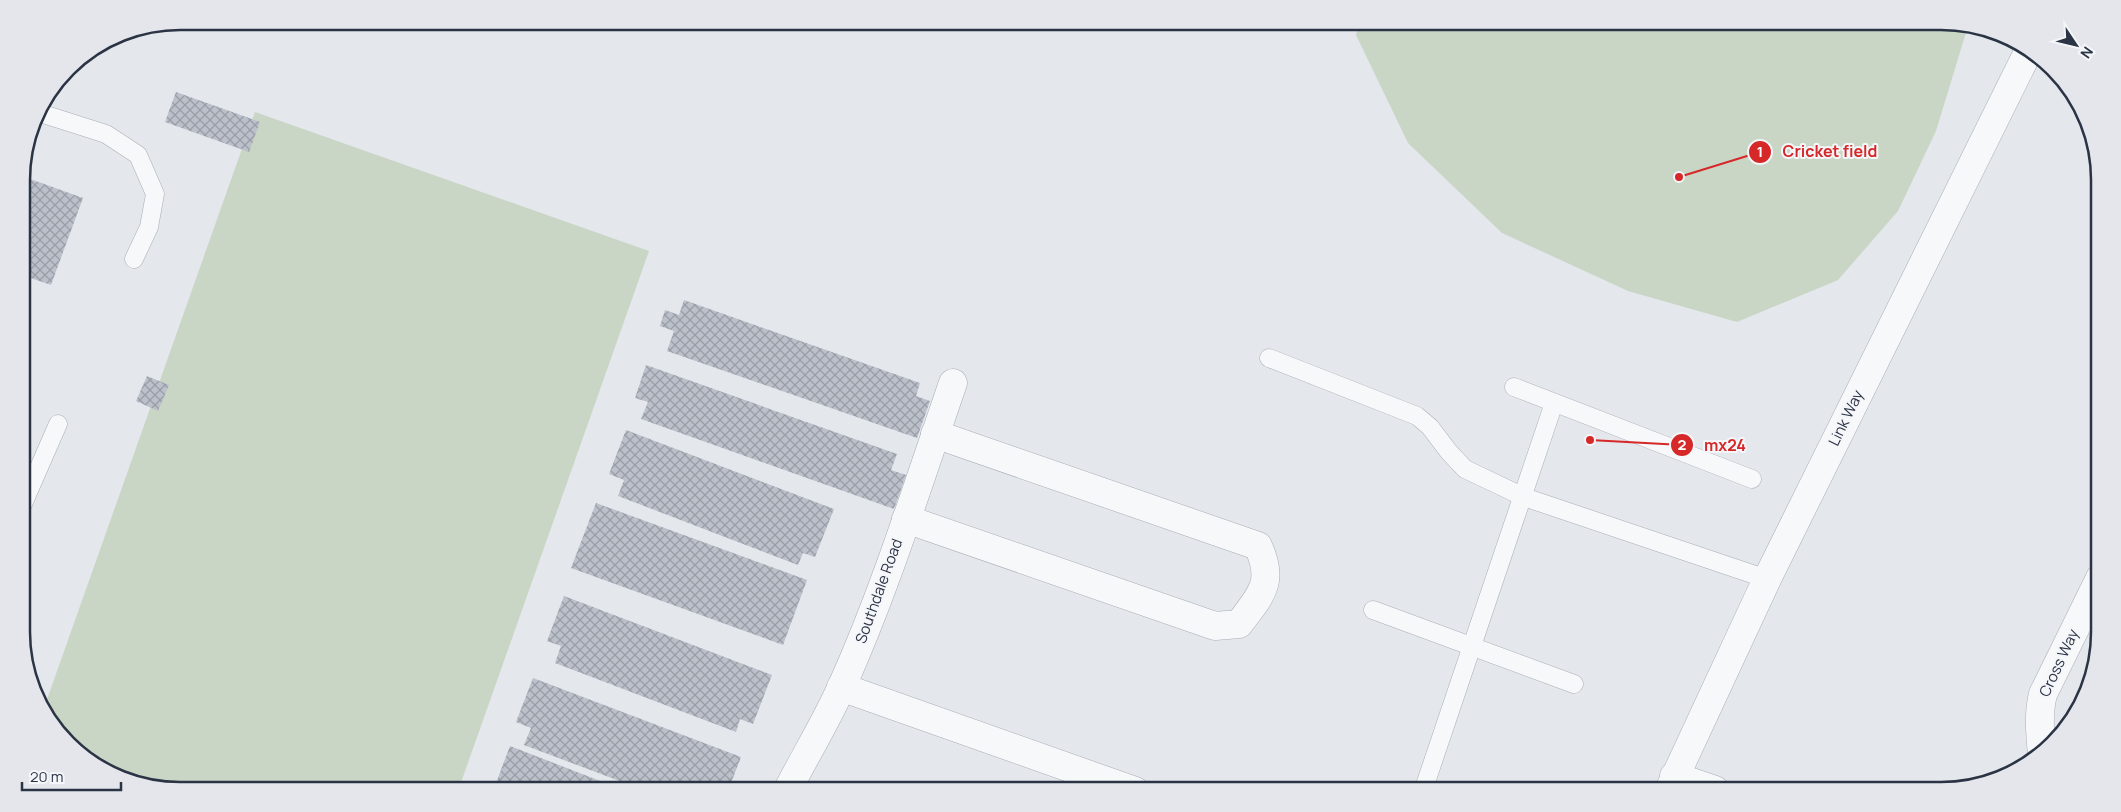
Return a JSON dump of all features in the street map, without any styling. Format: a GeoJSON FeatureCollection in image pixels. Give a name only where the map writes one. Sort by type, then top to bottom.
{"type":"FeatureCollection","features":[{"type":"Feature","properties":{"kind":"street","name":"Link Way"},"geometry":{"type":"LineString","coordinates":[[1671,782],[1767,578],[2026,56]]}},
{"type":"Feature","properties":{"kind":"street","name":"Southdale Road"},"geometry":{"type":"LineString","coordinates":[[792,782],[819,734],[862,639],[953,383]]}},
{"type":"Feature","properties":{"kind":"street"},"geometry":{"type":"LineString","coordinates":[[906,519],[1214,626],[1239,624],[1266,583],[1266,562],[1258,546],[935,434]]}},
{"type":"Feature","properties":{"kind":"street","name":"Cross Way"},"geometry":{"type":"LineString","coordinates":[[2041,743],[2039,725],[2043,694],[2091,596]]}},
{"type":"Feature","properties":{"kind":"street"},"geometry":{"type":"LineString","coordinates":[[841,687],[1110,782]]}},
{"type":"Feature","properties":{"kind":"lane"},"geometry":{"type":"LineString","coordinates":[[45,115],[106,134],[138,155],[155,194],[149,227],[134,259]]}},
{"type":"Feature","properties":{"kind":"lane"},"geometry":{"type":"LineString","coordinates":[[1269,358],[1417,416],[1430,427],[1465,469],[1524,497],[1767,578]]}},
{"type":"Feature","properties":{"kind":"lane"},"geometry":{"type":"LineString","coordinates":[[1514,387],[1752,479]]}},
{"type":"Feature","properties":{"kind":"lane"},"geometry":{"type":"LineString","coordinates":[[1426,782],[1524,497],[1554,403]]}},
{"type":"Feature","properties":{"kind":"lane"},"geometry":{"type":"LineString","coordinates":[[30,488],[58,424]]}},
{"type":"Feature","properties":{"kind":"lane"},"geometry":{"type":"LineString","coordinates":[[1373,610],[1574,684]]}},
{"type":"Feature","properties":{"kind":"green space"},"geometry":{"type":"Polygon","coordinates":[[[1357,30],[1950,30],[1966,32],[1936,131],[1898,211],[1838,280],[1737,322],[1628,291],[1502,233],[1408,143],[1356,35],[1357,30]]]}},
{"type":"Feature","properties":{"kind":"green space"},"geometry":{"type":"Polygon","coordinates":[[[255,112],[649,251],[461,782],[161,781],[132,774],[97,757],[67,731],[47,700],[255,112]]]}},
{"type":"Feature","properties":{"kind":"building"},"geometry":{"type":"Polygon","coordinates":[[[176,92],[260,122],[249,152],[165,122],[176,92]]]}},
{"type":"Feature","properties":{"kind":"building"},"geometry":{"type":"Polygon","coordinates":[[[30,179],[83,198],[51,285],[30,278],[30,179]]]}},
{"type":"Feature","properties":{"kind":"building"},"geometry":{"type":"Polygon","coordinates":[[[684,300],[920,383],[916,396],[930,401],[917,438],[667,351],[674,331],[660,326],[665,310],[679,315],[684,300]]]}},
{"type":"Feature","properties":{"kind":"building"},"geometry":{"type":"Polygon","coordinates":[[[646,365],[897,454],[891,470],[906,475],[894,509],[641,419],[648,402],[635,398],[646,365]]]}},
{"type":"Feature","properties":{"kind":"building"},"geometry":{"type":"Polygon","coordinates":[[[147,376],[169,385],[158,411],[136,401],[147,376]]]}},
{"type":"Feature","properties":{"kind":"building"},"geometry":{"type":"Polygon","coordinates":[[[626,430],[834,509],[815,557],[803,553],[798,565],[618,496],[624,480],[609,474],[626,430]]]}},
{"type":"Feature","properties":{"kind":"building"},"geometry":{"type":"Polygon","coordinates":[[[596,503],[807,580],[783,645],[571,568],[596,503]]]}},
{"type":"Feature","properties":{"kind":"building"},"geometry":{"type":"Polygon","coordinates":[[[564,596],[772,675],[753,724],[740,719],[736,732],[555,663],[561,646],[547,641],[564,596]]]}},
{"type":"Feature","properties":{"kind":"building"},"geometry":{"type":"Polygon","coordinates":[[[533,678],[741,757],[731,782],[622,782],[524,745],[531,728],[516,722],[533,678]]]}},
{"type":"Feature","properties":{"kind":"building"},"geometry":{"type":"Polygon","coordinates":[[[510,746],[603,782],[496,782],[510,746]]]}},
{"type":"Feature","properties":{"kind":"place","name":"Cricket field"},"geometry":{"type":"Point","coordinates":[1679,177]}},
{"type":"Feature","properties":{"kind":"place","name":"mx24"},"geometry":{"type":"Point","coordinates":[1590,440]}}]}
